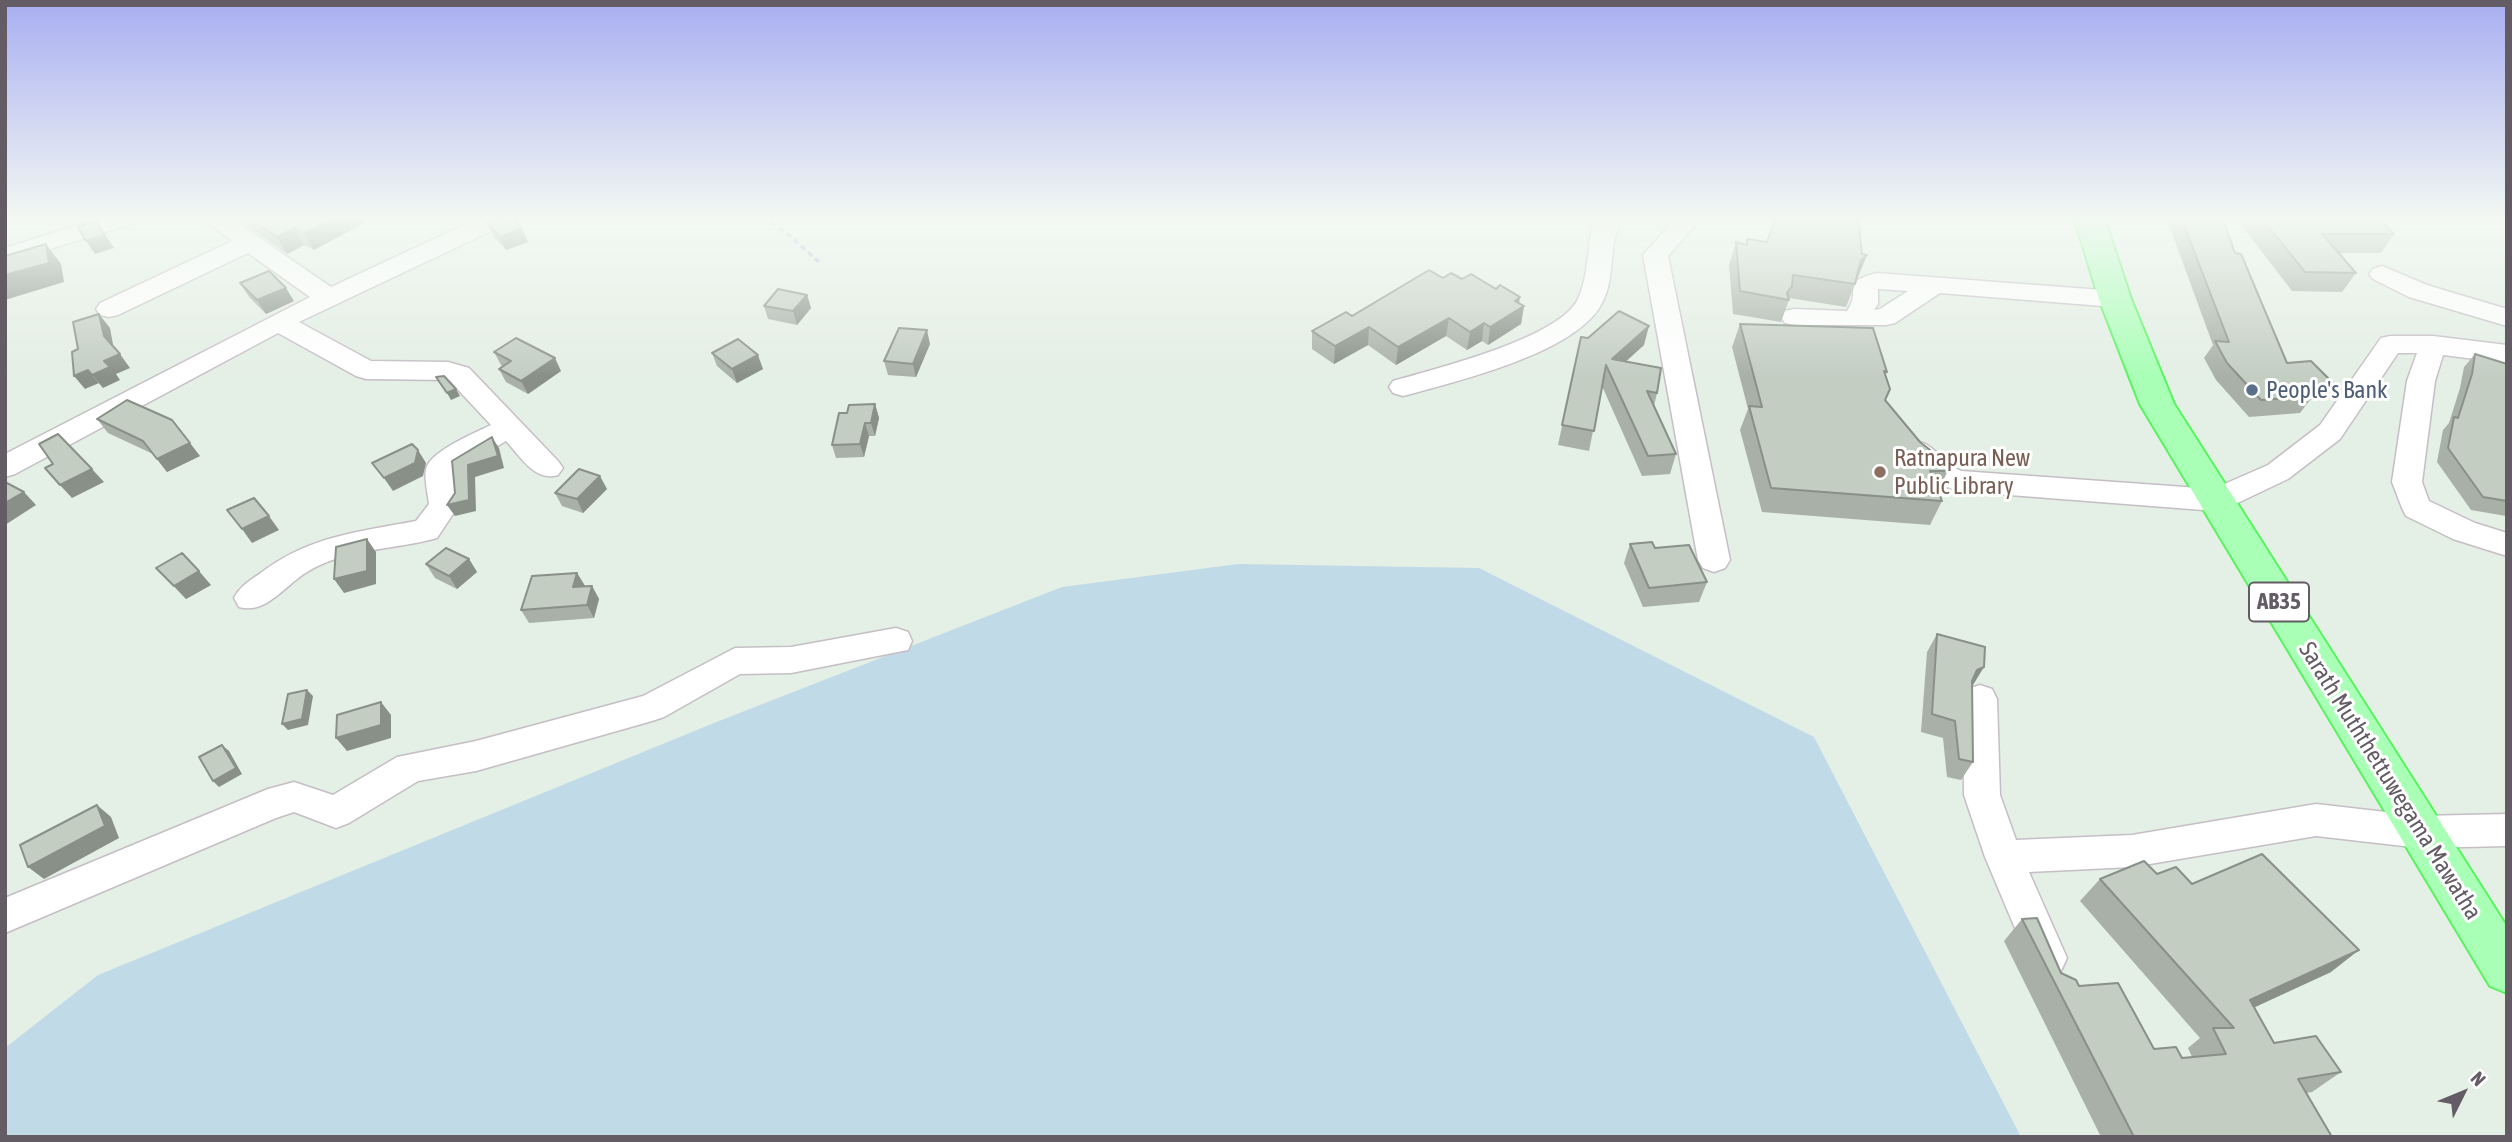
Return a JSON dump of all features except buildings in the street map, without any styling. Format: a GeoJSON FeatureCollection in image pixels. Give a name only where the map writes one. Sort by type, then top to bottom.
{"type":"FeatureCollection","features":[{"type":"Feature","properties":{"kind":"main road","name":"Sarath Muththettuwegama Mawatha"},"geometry":{"type":"LineString","coordinates":[[2106,270],[2157,404],[2507,970]]}},
{"type":"Feature","properties":{"kind":"street"},"geometry":{"type":"LineString","coordinates":[[110,309],[191,270]]}},
{"type":"Feature","properties":{"kind":"street"},"geometry":{"type":"LineString","coordinates":[[290,270],[328,297]]}},
{"type":"Feature","properties":{"kind":"street"},"geometry":{"type":"LineString","coordinates":[[5,467],[278,322],[386,270]]}},
{"type":"Feature","properties":{"kind":"street"},"geometry":{"type":"LineString","coordinates":[[1404,387],[1518,352],[1578,318],[1590,302],[1596,270]]}},
{"type":"Feature","properties":{"kind":"street"},"geometry":{"type":"LineString","coordinates":[[1658,270],[1714,560]]}},
{"type":"Feature","properties":{"kind":"street"},"geometry":{"type":"LineString","coordinates":[[2382,274],[2418,291],[2507,318]]}},
{"type":"Feature","properties":{"kind":"street"},"geometry":{"type":"LineString","coordinates":[[1855,319],[1865,303],[1865,285],[1877,281],[2115,299]]}},
{"type":"Feature","properties":{"kind":"street"},"geometry":{"type":"LineString","coordinates":[[1794,317],[1886,317],[1935,285]]}},
{"type":"Feature","properties":{"kind":"street"},"geometry":{"type":"LineString","coordinates":[[278,322],[366,370],[448,371],[459,374],[548,468]]}},
{"type":"Feature","properties":{"kind":"street"},"geometry":{"type":"LineString","coordinates":[[1900,433],[1938,473],[1958,481],[2216,500],[2278,472],[2330,432],[2390,344],[2433,345],[2507,354]]}},
{"type":"Feature","properties":{"kind":"street"},"geometry":{"type":"LineString","coordinates":[[2433,345],[2421,381],[2407,482],[2417,509],[2464,531],[2507,545]]}},
{"type":"Feature","properties":{"kind":"street"},"geometry":{"type":"LineString","coordinates":[[250,598],[296,563],[327,549],[426,530],[444,505],[441,469],[449,460],[510,427]]}},
{"type":"Feature","properties":{"kind":"street"},"geometry":{"type":"LineString","coordinates":[[5,916],[268,805],[294,797],[336,812],[410,768],[476,756],[652,707],[735,661],[791,660],[896,641]]}},
{"type":"Feature","properties":{"kind":"street"},"geometry":{"type":"LineString","coordinates":[[1980,699],[1982,795],[2004,857],[2057,980]]}},
{"type":"Feature","properties":{"kind":"street"},"geometry":{"type":"LineString","coordinates":[[2004,857],[2132,852],[2316,820],[2421,832],[2507,830]]}},
{"type":"Feature","properties":{"kind":"shaded area"},"geometry":{"type":"Polygon","coordinates":[[[1238,564],[1479,568],[1814,737],[2021,1137],[5,1137],[5,1048],[98,975],[714,723],[1062,587],[1238,564]]]}},
{"type":"Feature","properties":{"kind":"place","name":"People's Bank"},"geometry":{"type":"Point","coordinates":[2252,390]}},
{"type":"Feature","properties":{"kind":"place","name":"Ratnapura New Public Library"},"geometry":{"type":"Point","coordinates":[1880,472]}}]}
